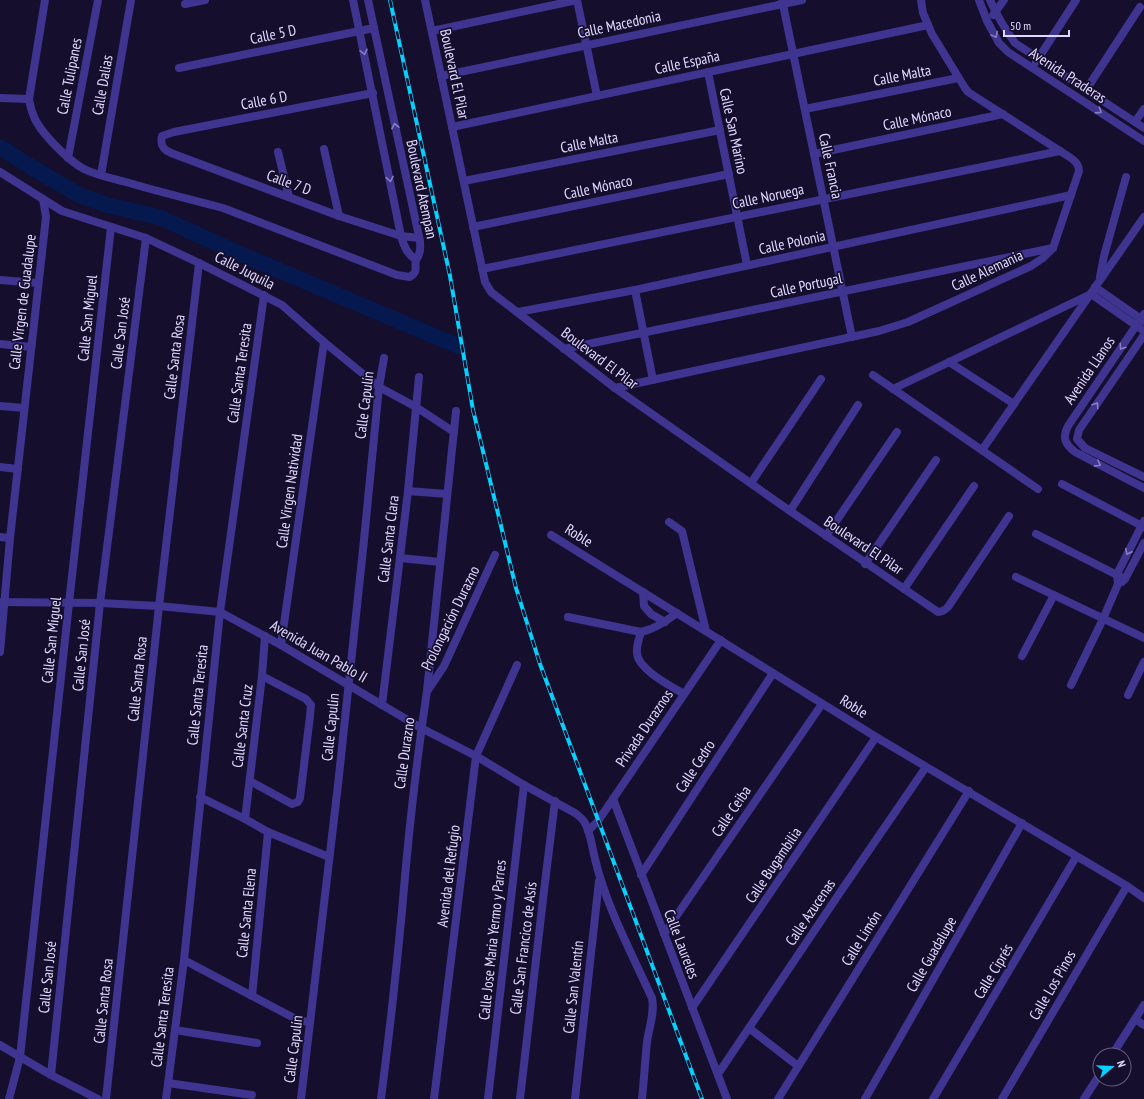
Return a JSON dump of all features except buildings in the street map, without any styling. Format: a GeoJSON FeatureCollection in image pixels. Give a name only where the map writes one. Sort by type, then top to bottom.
{"type":"FeatureCollection","features":[{"type":"Feature","properties":{"kind":"street"},"geometry":{"type":"LineString","coordinates":[[45,0],[29,99],[33,115],[42,131],[68,158],[84,169],[155,191],[223,208],[397,275],[410,277],[414,274],[416,260]]}},
{"type":"Feature","properties":{"kind":"street","name":"Calle Tulipanes"},"geometry":{"type":"LineString","coordinates":[[68,158],[98,0]]}},
{"type":"Feature","properties":{"kind":"street","name":"Calle Dalias"},"geometry":{"type":"LineString","coordinates":[[101,175],[131,0]]}},
{"type":"Feature","properties":{"kind":"street"},"geometry":{"type":"LineString","coordinates":[[185,4],[204,0]]}},
{"type":"Feature","properties":{"kind":"street","name":"Boulevard Atempan"},"geometry":{"type":"LineString","coordinates":[[353,0],[401,236],[407,251],[416,260],[420,254],[421,248],[368,0]]}},
{"type":"Feature","properties":{"kind":"street","name":"Boulevard El Pilar"},"geometry":{"type":"LineString","coordinates":[[426,0],[482,269],[485,282],[491,292],[615,388],[935,611],[941,612],[948,607],[1009,516]]}},
{"type":"Feature","properties":{"kind":"street"},"geometry":{"type":"LineString","coordinates":[[432,31],[577,0],[597,96]]}},
{"type":"Feature","properties":{"kind":"street","name":"Calle Macedonia"},"geometry":{"type":"LineString","coordinates":[[442,76],[783,2],[802,0]]}},
{"type":"Feature","properties":{"kind":"street","name":"Calle Alemania"},"geometry":{"type":"LineString","coordinates":[[615,388],[879,332],[908,322],[1031,266],[1044,258],[1053,248],[1079,171],[1078,164],[968,92],[958,78],[928,25],[923,13],[922,0]]}},
{"type":"Feature","properties":{"kind":"street","name":"Avenida Praderas"},"geometry":{"type":"LineString","coordinates":[[979,0],[987,21],[999,43],[1008,52],[1144,141]]}},
{"type":"Feature","properties":{"kind":"street","name":"Avenida Praderas"},"geometry":{"type":"LineString","coordinates":[[990,0],[1004,28],[1015,43],[1144,128]]}},
{"type":"Feature","properties":{"kind":"street"},"geometry":{"type":"LineString","coordinates":[[987,21],[996,12],[1004,0]]}},
{"type":"Feature","properties":{"kind":"street"},"geometry":{"type":"LineString","coordinates":[[1032,68],[1076,0]]}},
{"type":"Feature","properties":{"kind":"street","name":"Calle Francia"},"geometry":{"type":"LineString","coordinates":[[783,2],[852,337]]}},
{"type":"Feature","properties":{"kind":"street"},"geometry":{"type":"LineString","coordinates":[[1086,90],[1140,7]]}},
{"type":"Feature","properties":{"kind":"street","name":"Calle España"},"geometry":{"type":"LineString","coordinates":[[452,127],[928,25]]}},
{"type":"Feature","properties":{"kind":"street","name":"Calle 5 D"},"geometry":{"type":"LineString","coordinates":[[179,68],[374,28]]}},
{"type":"Feature","properties":{"kind":"street","name":"Calle San Marino"},"geometry":{"type":"LineString","coordinates":[[708,72],[747,265]]}},
{"type":"Feature","properties":{"kind":"street","name":"Calle Malta"},"geometry":{"type":"LineString","coordinates":[[805,109],[958,78]]}},
{"type":"Feature","properties":{"kind":"street","name":"Calle 6 D"},"geometry":{"type":"LineString","coordinates":[[162,136],[174,132],[373,93]]}},
{"type":"Feature","properties":{"kind":"street"},"geometry":{"type":"LineString","coordinates":[[0,98],[29,99]]}},
{"type":"Feature","properties":{"kind":"street"},"geometry":{"type":"LineString","coordinates":[[1135,122],[1144,109]]}},
{"type":"Feature","properties":{"kind":"street","name":"Calle Mónaco"},"geometry":{"type":"LineString","coordinates":[[814,154],[1003,114]]}},
{"type":"Feature","properties":{"kind":"street","name":"Calle Malta"},"geometry":{"type":"LineString","coordinates":[[464,181],[720,130]]}},
{"type":"Feature","properties":{"kind":"street","name":"Calle 7 D"},"geometry":{"type":"LineString","coordinates":[[162,136],[162,147],[166,151],[339,216],[401,236],[419,238]]}},
{"type":"Feature","properties":{"kind":"street"},"geometry":{"type":"LineString","coordinates":[[324,149],[339,216]]}},
{"type":"Feature","properties":{"kind":"street","name":"Calle Noruega"},"geometry":{"type":"LineString","coordinates":[[482,269],[1060,151]]}},
{"type":"Feature","properties":{"kind":"street"},"geometry":{"type":"LineString","coordinates":[[278,152],[289,197]]}},
{"type":"Feature","properties":{"kind":"street","name":"Calle Juquila"},"geometry":{"type":"LineString","coordinates":[[0,172],[62,210],[146,238],[282,305],[379,387],[416,407],[454,432]]}},
{"type":"Feature","properties":{"kind":"street","name":"Calle Mónaco"},"geometry":{"type":"LineString","coordinates":[[473,227],[729,174]]}},
{"type":"Feature","properties":{"kind":"street"},"geometry":{"type":"LineString","coordinates":[[893,388],[1095,288],[1126,177]]}},
{"type":"Feature","properties":{"kind":"street","name":"Calle Polonia"},"geometry":{"type":"LineString","coordinates":[[518,312],[635,290],[1071,195]]}},
{"type":"Feature","properties":{"kind":"street","name":"Calle Virgen de Guadalupe"},"geometry":{"type":"LineString","coordinates":[[0,652],[2,602],[46,217],[43,199]]}},
{"type":"Feature","properties":{"kind":"street","name":"Calle Virgen de Guadalupe"},"geometry":{"type":"LineString","coordinates":[[46,217],[62,210]]}},
{"type":"Feature","properties":{"kind":"street"},"geometry":{"type":"LineString","coordinates":[[982,450],[1144,217]]}},
{"type":"Feature","properties":{"kind":"street","name":"Calle San Miguel"},"geometry":{"type":"LineString","coordinates":[[9,1099],[20,1057],[111,227]]}},
{"type":"Feature","properties":{"kind":"street","name":"Calle San José"},"geometry":{"type":"LineString","coordinates":[[51,1075],[100,603],[146,238]]}},
{"type":"Feature","properties":{"kind":"street","name":"Calle Portugal"},"geometry":{"type":"LineString","coordinates":[[564,349],[1053,248]]}},
{"type":"Feature","properties":{"kind":"street","name":"Calle Santa Rosa"},"geometry":{"type":"LineString","coordinates":[[106,1099],[159,606],[199,263]]}},
{"type":"Feature","properties":{"kind":"street"},"geometry":{"type":"LineString","coordinates":[[0,280],[38,283]]}},
{"type":"Feature","properties":{"kind":"street"},"geometry":{"type":"LineString","coordinates":[[1095,288],[1141,320],[1144,331]]}},
{"type":"Feature","properties":{"kind":"street"},"geometry":{"type":"LineString","coordinates":[[635,290],[653,380]]}},
{"type":"Feature","properties":{"kind":"street","name":"Calle Santa Teresita"},"geometry":{"type":"LineString","coordinates":[[166,1099],[184,960],[220,612],[264,295]]}},
{"type":"Feature","properties":{"kind":"street","name":"Avenida Llanos"},"geometry":{"type":"LineString","coordinates":[[1066,443],[1064,437],[1068,426],[1141,320]]}},
{"type":"Feature","properties":{"kind":"street","name":"Avenida Llanos"},"geometry":{"type":"LineString","coordinates":[[1077,439],[1079,430],[1144,335]]}},
{"type":"Feature","properties":{"kind":"street","name":"Calle Virgen Natividad"},"geometry":{"type":"LineString","coordinates":[[281,645],[324,342]]}},
{"type":"Feature","properties":{"kind":"street"},"geometry":{"type":"LineString","coordinates":[[0,344],[31,347]]}},
{"type":"Feature","properties":{"kind":"street","name":"Calle Capulín"},"geometry":{"type":"LineString","coordinates":[[301,1099],[338,785],[379,387],[384,358]]}},
{"type":"Feature","properties":{"kind":"street"},"geometry":{"type":"LineString","coordinates":[[948,362],[1014,404]]}},
{"type":"Feature","properties":{"kind":"street"},"geometry":{"type":"LineString","coordinates":[[873,375],[1038,489]]}},
{"type":"Feature","properties":{"kind":"street","name":"Calle Santa Clara"},"geometry":{"type":"LineString","coordinates":[[382,705],[408,491],[419,377]]}},
{"type":"Feature","properties":{"kind":"street"},"geometry":{"type":"LineString","coordinates":[[751,484],[821,379]]}},
{"type":"Feature","properties":{"kind":"street"},"geometry":{"type":"LineString","coordinates":[[790,511],[858,405]]}},
{"type":"Feature","properties":{"kind":"street"},"geometry":{"type":"LineString","coordinates":[[0,406],[24,408]]}},
{"type":"Feature","properties":{"kind":"street","name":"Calle Durazno"},"geometry":{"type":"LineString","coordinates":[[381,1099],[396,971],[407,845],[427,691],[456,411]]}},
{"type":"Feature","properties":{"kind":"street"},"geometry":{"type":"LineString","coordinates":[[826,536],[897,432]]}},
{"type":"Feature","properties":{"kind":"street"},"geometry":{"type":"LineString","coordinates":[[1144,477],[1084,448],[1077,439],[1066,443],[1075,452],[1144,488]]}},
{"type":"Feature","properties":{"kind":"street"},"geometry":{"type":"LineString","coordinates":[[866,564],[936,460]]}},
{"type":"Feature","properties":{"kind":"street"},"geometry":{"type":"LineString","coordinates":[[0,467],[18,469]]}},
{"type":"Feature","properties":{"kind":"street"},"geometry":{"type":"LineString","coordinates":[[1062,484],[1143,525],[1116,574],[1118,584]]}},
{"type":"Feature","properties":{"kind":"street"},"geometry":{"type":"LineString","coordinates":[[904,590],[974,486]]}},
{"type":"Feature","properties":{"kind":"street"},"geometry":{"type":"LineString","coordinates":[[408,491],[447,494]]}},
{"type":"Feature","properties":{"kind":"street"},"geometry":{"type":"LineString","coordinates":[[669,522],[682,532],[706,631]]}},
{"type":"Feature","properties":{"kind":"street"},"geometry":{"type":"LineString","coordinates":[[1036,534],[1125,579]]}},
{"type":"Feature","properties":{"kind":"street","name":"Roble"},"geometry":{"type":"LineString","coordinates":[[551,535],[822,704],[926,767],[1022,822],[1144,898]]}},
{"type":"Feature","properties":{"kind":"street"},"geometry":{"type":"LineString","coordinates":[[0,537],[10,538]]}},
{"type":"Feature","properties":{"kind":"street"},"geometry":{"type":"LineString","coordinates":[[1071,685],[1118,584],[1125,579],[1144,543]]}},
{"type":"Feature","properties":{"kind":"street","name":"Prolongación Durazno"},"geometry":{"type":"LineString","coordinates":[[427,691],[444,666],[495,555]]}},
{"type":"Feature","properties":{"kind":"street"},"geometry":{"type":"LineString","coordinates":[[400,558],[440,562]]}},
{"type":"Feature","properties":{"kind":"street"},"geometry":{"type":"LineString","coordinates":[[1016,577],[1144,638]]}},
{"type":"Feature","properties":{"kind":"street"},"geometry":{"type":"LineString","coordinates":[[643,592],[644,606],[652,614],[664,622]]}},
{"type":"Feature","properties":{"kind":"street"},"geometry":{"type":"LineString","coordinates":[[1022,656],[1054,595]]}},
{"type":"Feature","properties":{"kind":"street","name":"Avenida Juan Pablo II"},"geometry":{"type":"LineString","coordinates":[[2,602],[100,603],[159,606],[220,612],[281,645],[421,728],[476,756],[524,785],[555,801],[582,818],[588,831]]}},
{"type":"Feature","properties":{"kind":"street"},"geometry":{"type":"LineString","coordinates":[[568,616],[641,632],[649,630],[678,613]]}},
{"type":"Feature","properties":{"kind":"street"},"geometry":{"type":"LineString","coordinates":[[641,632],[637,646],[637,655],[643,666],[655,676],[684,694]]}},
{"type":"Feature","properties":{"kind":"street","name":"Calle Santa Cruz"},"geometry":{"type":"LineString","coordinates":[[245,819],[262,676],[265,636]]}},
{"type":"Feature","properties":{"kind":"street","name":"Privada Duraznos"},"geometry":{"type":"LineString","coordinates":[[588,831],[613,799],[721,640]]}},
{"type":"Feature","properties":{"kind":"street"},"geometry":{"type":"LineString","coordinates":[[1128,695],[1144,662]]}},
{"type":"Feature","properties":{"kind":"street","name":"Avenida del Refugio"},"geometry":{"type":"LineString","coordinates":[[434,1099],[476,756],[517,665]]}},
{"type":"Feature","properties":{"kind":"street","name":"Calle Cedro"},"geometry":{"type":"LineString","coordinates":[[641,875],[773,673]]}},
{"type":"Feature","properties":{"kind":"street"},"geometry":{"type":"LineString","coordinates":[[250,781],[292,804],[298,802],[300,798],[310,705],[306,699],[262,676]]}},
{"type":"Feature","properties":{"kind":"street","name":"Calle Ceiba"},"geometry":{"type":"LineString","coordinates":[[664,934],[822,704]]}},
{"type":"Feature","properties":{"kind":"street","name":"Calle Bugambilia"},"geometry":{"type":"LineString","coordinates":[[692,1008],[876,737]]}},
{"type":"Feature","properties":{"kind":"street","name":"Calle Azucenas"},"geometry":{"type":"LineString","coordinates":[[718,1074],[926,767]]}},
{"type":"Feature","properties":{"kind":"street","name":"Calle Jose Maria Yermo y Parres"},"geometry":{"type":"LineString","coordinates":[[488,1099],[524,785]]}},
{"type":"Feature","properties":{"kind":"street","name":"Calle Limón"},"geometry":{"type":"LineString","coordinates":[[778,1099],[968,791]]}},
{"type":"Feature","properties":{"kind":"street"},"geometry":{"type":"LineString","coordinates":[[200,797],[268,832],[329,857]]}},
{"type":"Feature","properties":{"kind":"street","name":"Calle Laureles"},"geometry":{"type":"LineString","coordinates":[[613,799],[727,1099]]}},
{"type":"Feature","properties":{"kind":"street","name":"Calle San Francico de Asís"},"geometry":{"type":"LineString","coordinates":[[520,1099],[542,899],[555,801]]}},
{"type":"Feature","properties":{"kind":"street","name":"Calle Guadalupe"},"geometry":{"type":"LineString","coordinates":[[865,1099],[1022,822]]}},
{"type":"Feature","properties":{"kind":"street"},"geometry":{"type":"LineString","coordinates":[[588,831],[599,878],[610,906],[652,998],[653,1005],[642,1099]]}},
{"type":"Feature","properties":{"kind":"street","name":"Calle Santa Elena"},"geometry":{"type":"LineString","coordinates":[[252,996],[268,832]]}},
{"type":"Feature","properties":{"kind":"street","name":"Calle Ciprés"},"geometry":{"type":"LineString","coordinates":[[933,1099],[1076,857]]}},
{"type":"Feature","properties":{"kind":"street","name":"Calle San Valentín"},"geometry":{"type":"LineString","coordinates":[[575,1099],[599,878]]}},
{"type":"Feature","properties":{"kind":"street","name":"Calle Los Pinos"},"geometry":{"type":"LineString","coordinates":[[1002,1099],[1127,886]]}},
{"type":"Feature","properties":{"kind":"street"},"geometry":{"type":"LineString","coordinates":[[184,960],[294,1018],[310,1023]]}},
{"type":"Feature","properties":{"kind":"street"},"geometry":{"type":"LineString","coordinates":[[1117,1047],[1144,1004]]}},
{"type":"Feature","properties":{"kind":"street"},"geometry":{"type":"LineString","coordinates":[[1135,1019],[1144,1025]]}},
{"type":"Feature","properties":{"kind":"street"},"geometry":{"type":"LineString","coordinates":[[749,1028],[798,1066]]}},
{"type":"Feature","properties":{"kind":"street"},"geometry":{"type":"LineString","coordinates":[[175,1030],[258,1043]]}},
{"type":"Feature","properties":{"kind":"street"},"geometry":{"type":"LineString","coordinates":[[0,1045],[51,1075],[98,1099]]}},
{"type":"Feature","properties":{"kind":"street"},"geometry":{"type":"LineString","coordinates":[[168,1083],[252,1095]]}},
{"type":"Feature","properties":{"kind":"street"},"geometry":{"type":"LineString","coordinates":[[1084,1099],[1092,1086]]}},
{"type":"Feature","properties":{"kind":"waterway"},"geometry":{"type":"LineString","coordinates":[[0,147],[79,195],[107,205],[159,217],[238,253],[458,346]]}},
{"type":"Feature","properties":{"kind":"railway"},"geometry":{"type":"LineString","coordinates":[[390,0],[450,276],[473,410],[516,588],[540,664],[702,1099]]}}]}
